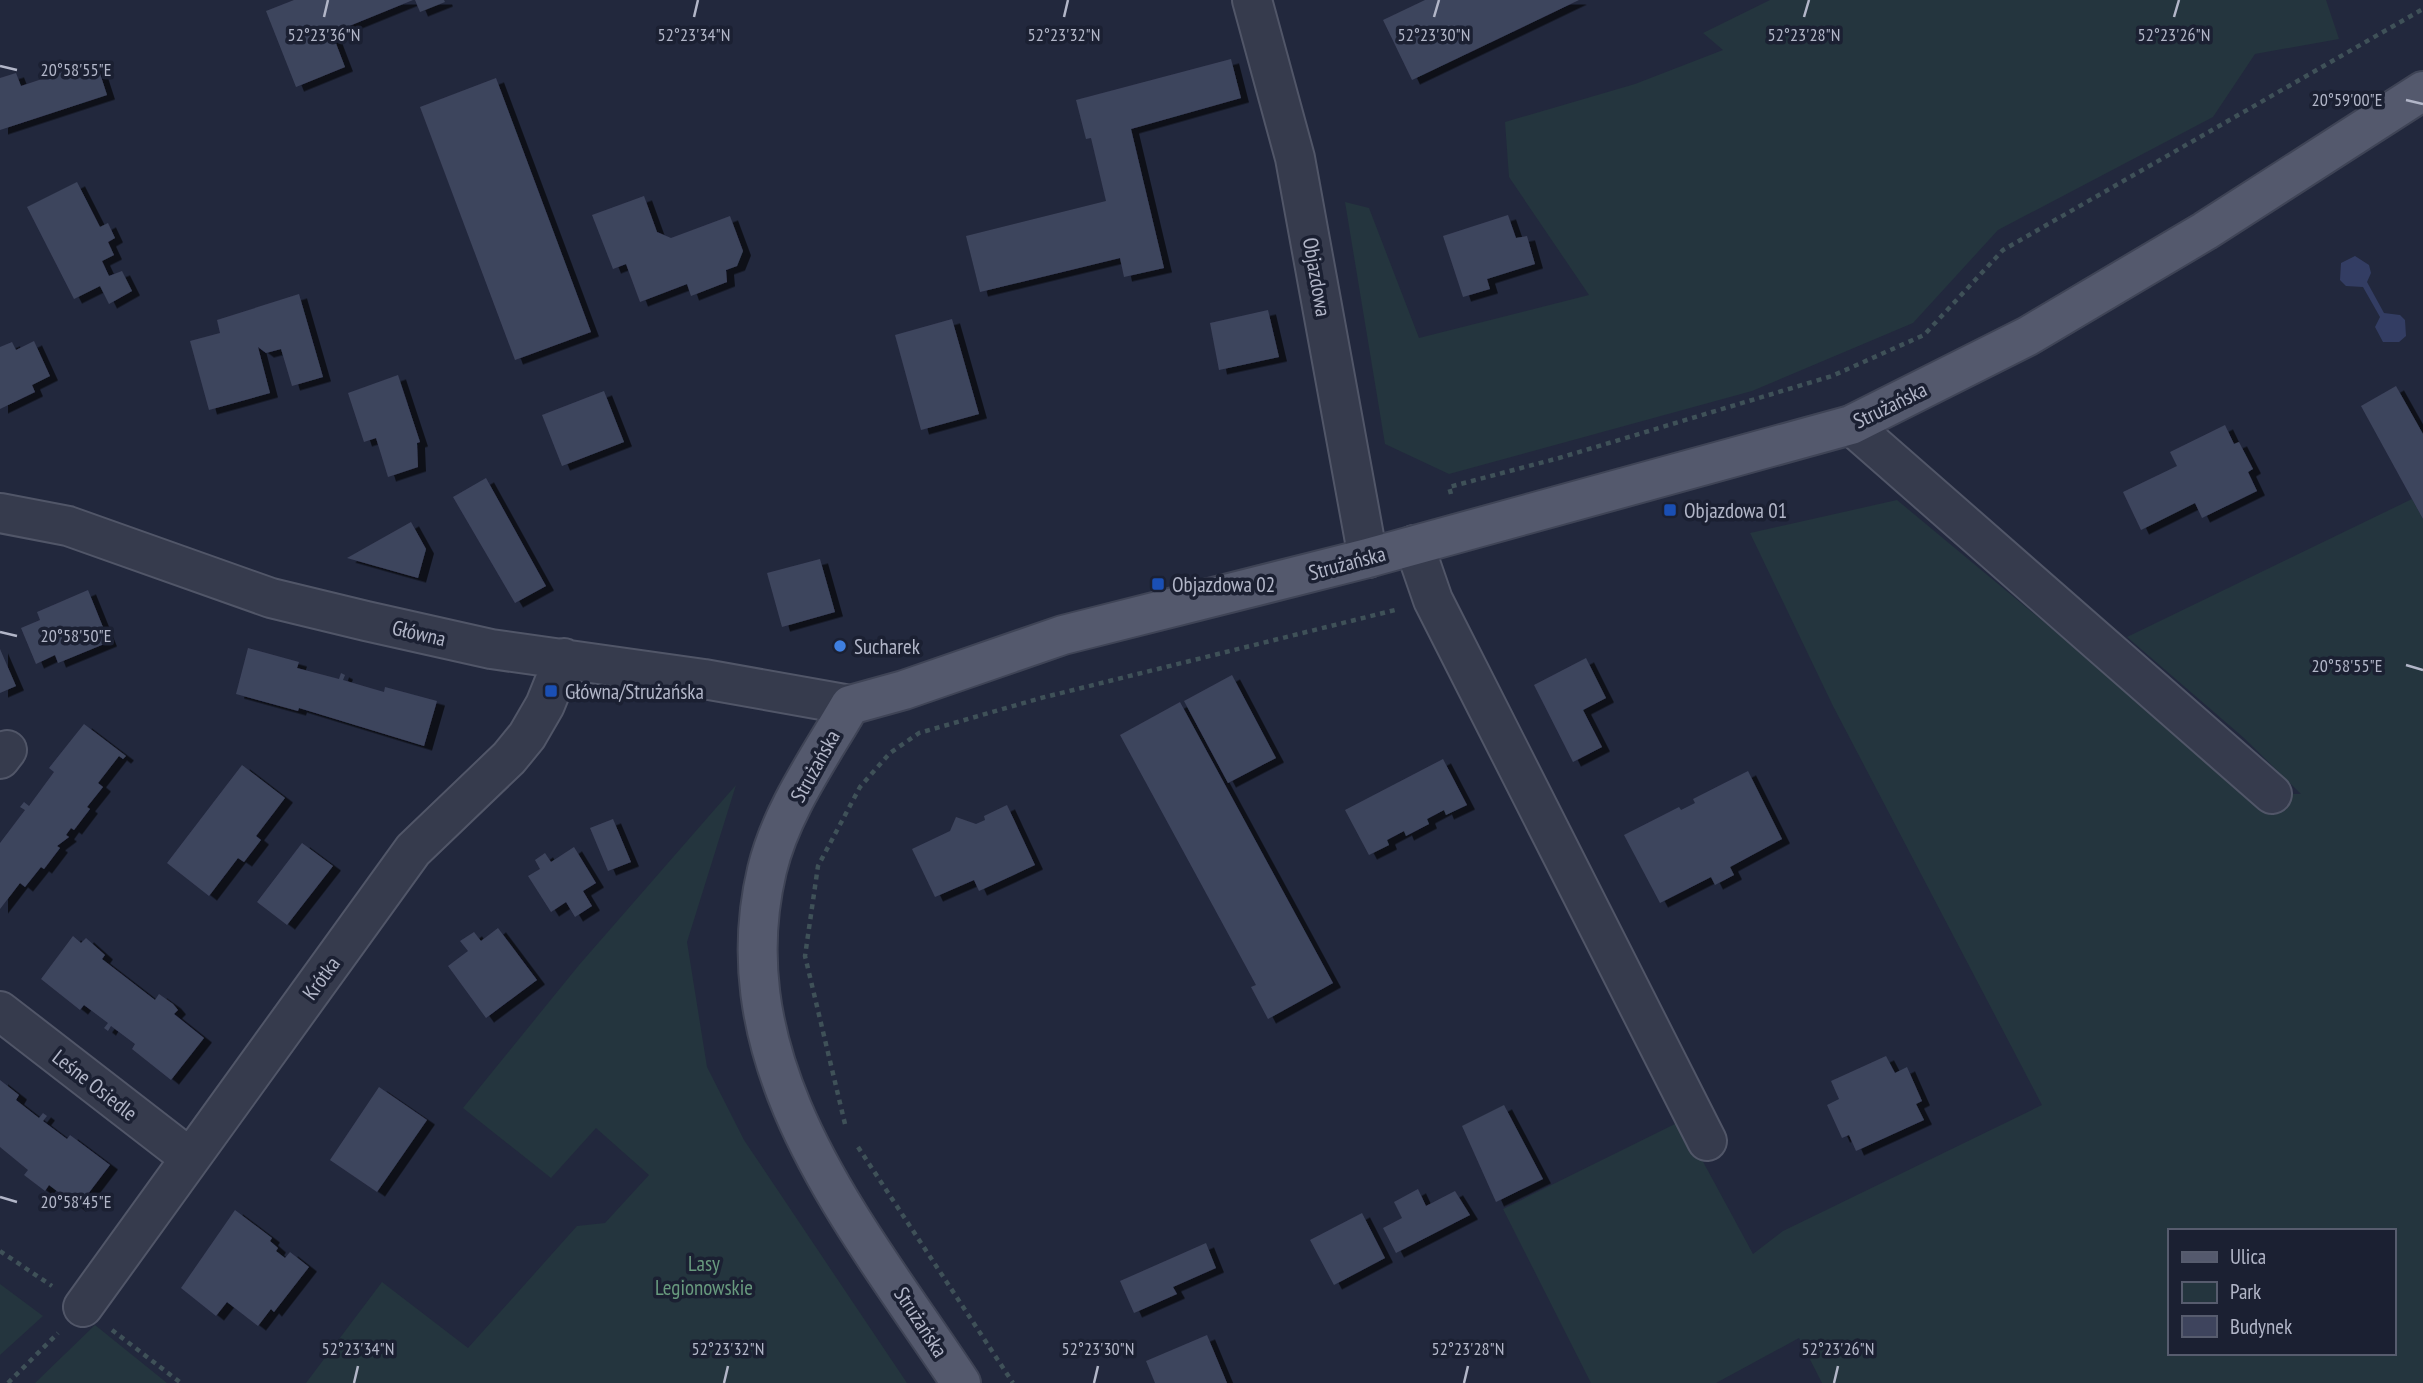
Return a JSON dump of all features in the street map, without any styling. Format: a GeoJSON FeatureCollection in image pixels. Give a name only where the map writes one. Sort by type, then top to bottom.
{"type":"FeatureCollection","features":[{"type":"Feature","properties":{"kind":"main road","name":"Strużańska"},"geometry":{"type":"LineString","coordinates":[[961,1383],[851,1216],[801,1132],[774,1064],[761,1010],[757,961],[767,869],[783,827],[850,705],[904,690],[1063,635],[1368,558],[1851,425],[2028,336],[2205,231],[2423,91]]}},
{"type":"Feature","properties":{"kind":"street","name":"Objazdowa"},"geometry":{"type":"LineString","coordinates":[[1252,0],[1295,158],[1368,558]]}},
{"type":"Feature","properties":{"kind":"street"},"geometry":{"type":"LineString","coordinates":[[1851,425],[2272,794]]}},
{"type":"Feature","properties":{"kind":"street","name":"Główna"},"geometry":{"type":"LineString","coordinates":[[0,513],[68,526],[271,598],[483,647],[850,705]]}},
{"type":"Feature","properties":{"kind":"street"},"geometry":{"type":"LineString","coordinates":[[1414,545],[1433,600],[1707,1141]]}},
{"type":"Feature","properties":{"kind":"street","name":"Krótka"},"geometry":{"type":"LineString","coordinates":[[83,1307],[413,850],[509,758],[527,736],[545,705],[564,658]]}},
{"type":"Feature","properties":{"kind":"street","name":"Leśne Osiedle"},"geometry":{"type":"LineString","coordinates":[[0,1011],[190,1158]]}},
{"type":"Feature","properties":{"kind":"path"},"geometry":{"type":"LineString","coordinates":[[0,1251],[83,1307],[181,1383]]}},
{"type":"Feature","properties":{"kind":"path"},"geometry":{"type":"LineString","coordinates":[[8,1383],[83,1307]]}},
{"type":"Feature","properties":{"kind":"green space"},"geometry":{"type":"Polygon","coordinates":[[[1770,0],[2326,0],[2339,39],[2255,54],[2213,117],[1998,230],[1913,323],[1752,391],[1449,474],[1385,444],[1345,202],[1369,208],[1419,338],[1589,295],[1509,177],[1505,122],[1635,84],[1723,50],[1703,33],[1770,0]]]}},
{"type":"Feature","properties":{"kind":"green space"},"geometry":{"type":"Polygon","coordinates":[[[2412,499],[2423,519],[2423,1383],[1822,1383],[1799,1338],[1716,1383],[1591,1383],[1503,1209],[1681,1121],[1753,1254],[1783,1231],[2042,1105],[1833,706],[1750,533],[1897,500],[2251,794],[2301,794],[2244,738],[2127,637],[2412,499]]]}},
{"type":"Feature","properties":{"kind":"green space","name":"Lasy Legionowskie"},"geometry":{"type":"Polygon","coordinates":[[[736,785],[687,942],[707,1067],[744,1140],[907,1383],[306,1383],[382,1282],[468,1348],[577,1226],[605,1223],[649,1175],[596,1128],[551,1178],[463,1108],[579,965],[736,785]]]}},
{"type":"Feature","properties":{"kind":"green space"},"geometry":{"type":"Polygon","coordinates":[[[0,1284],[43,1316],[0,1355],[0,1284]]]}},
{"type":"Feature","properties":{"kind":"green space"},"geometry":{"type":"Polygon","coordinates":[[[95,1325],[167,1383],[35,1383],[95,1325]]]}},
{"type":"Feature","properties":{"kind":"water"},"geometry":{"type":"Polygon","coordinates":[[[2355,256],[2369,265],[2371,273],[2367,282],[2384,313],[2400,315],[2405,320],[2406,336],[2399,342],[2383,342],[2375,327],[2380,317],[2363,287],[2346,286],[2340,280],[2341,263],[2355,256]]]}},
{"type":"Feature","properties":{"kind":"building"},"geometry":{"type":"Polygon","coordinates":[[[294,0],[413,0],[332,33],[345,67],[296,87],[266,11],[294,0]]]}},
{"type":"Feature","properties":{"kind":"building"},"geometry":{"type":"Polygon","coordinates":[[[415,0],[444,0],[445,2],[420,12],[415,0]]]}},
{"type":"Feature","properties":{"kind":"building"},"geometry":{"type":"Polygon","coordinates":[[[1425,0],[1579,0],[1412,80],[1383,20],[1425,0]]]}},
{"type":"Feature","properties":{"kind":"building"},"geometry":{"type":"Polygon","coordinates":[[[1231,59],[1241,98],[1131,129],[1164,268],[1124,277],[1120,258],[980,292],[966,236],[1106,201],[1091,138],[1086,139],[1076,100],[1231,59]]]}},
{"type":"Feature","properties":{"kind":"building"},"geometry":{"type":"Polygon","coordinates":[[[96,61],[107,95],[0,130],[0,78],[16,73],[21,86],[96,61]]]}},
{"type":"Feature","properties":{"kind":"building"},"geometry":{"type":"Polygon","coordinates":[[[496,78],[591,332],[515,360],[420,107],[496,78]]]}},
{"type":"Feature","properties":{"kind":"building"},"geometry":{"type":"Polygon","coordinates":[[[77,182],[100,227],[108,223],[115,238],[108,242],[114,255],[102,261],[109,276],[122,271],[132,291],[109,304],[100,286],[74,299],[27,207],[77,182]]]}},
{"type":"Feature","properties":{"kind":"building"},"geometry":{"type":"Polygon","coordinates":[[[644,196],[657,232],[671,238],[730,216],[743,251],[737,266],[726,270],[727,282],[691,296],[687,284],[640,302],[626,264],[613,269],[592,215],[644,196]]]}},
{"type":"Feature","properties":{"kind":"building"},"geometry":{"type":"Polygon","coordinates":[[[1508,215],[1516,238],[1527,236],[1535,264],[1487,279],[1490,289],[1463,297],[1443,236],[1508,215]]]}},
{"type":"Feature","properties":{"kind":"building"},"geometry":{"type":"Polygon","coordinates":[[[299,294],[323,377],[292,386],[281,349],[266,353],[258,347],[270,393],[209,410],[190,341],[220,333],[217,320],[299,294]]]}},
{"type":"Feature","properties":{"kind":"building"},"geometry":{"type":"Polygon","coordinates":[[[1268,310],[1279,357],[1219,370],[1210,323],[1268,310]]]}},
{"type":"Feature","properties":{"kind":"building"},"geometry":{"type":"Polygon","coordinates":[[[952,319],[979,414],[921,430],[895,335],[952,319]]]}},
{"type":"Feature","properties":{"kind":"building"},"geometry":{"type":"Polygon","coordinates":[[[34,341],[50,376],[32,385],[35,392],[0,409],[0,347],[12,342],[16,350],[34,341]]]}},
{"type":"Feature","properties":{"kind":"building"},"geometry":{"type":"Polygon","coordinates":[[[398,375],[420,442],[417,443],[418,467],[388,477],[376,438],[364,442],[348,393],[398,375]]]}},
{"type":"Feature","properties":{"kind":"building"},"geometry":{"type":"Polygon","coordinates":[[[2396,386],[2423,434],[2423,519],[2361,406],[2396,386]]]}},
{"type":"Feature","properties":{"kind":"building"},"geometry":{"type":"Polygon","coordinates":[[[604,391],[624,442],[562,466],[542,415],[604,391]]]}},
{"type":"Feature","properties":{"kind":"building"},"geometry":{"type":"Polygon","coordinates":[[[2225,425],[2234,444],[2239,442],[2253,469],[2248,472],[2257,491],[2202,518],[2195,503],[2141,530],[2123,492],[2177,466],[2170,452],[2225,425]]]}},
{"type":"Feature","properties":{"kind":"building"},"geometry":{"type":"Polygon","coordinates":[[[486,478],[546,586],[515,603],[453,497],[486,478]]]}},
{"type":"Feature","properties":{"kind":"building"},"geometry":{"type":"Polygon","coordinates":[[[411,522],[426,549],[418,578],[347,558],[411,522]]]}},
{"type":"Feature","properties":{"kind":"building"},"geometry":{"type":"Polygon","coordinates":[[[820,559],[835,612],[782,627],[767,573],[820,559]]]}},
{"type":"Feature","properties":{"kind":"building"},"geometry":{"type":"Polygon","coordinates":[[[88,590],[109,642],[58,663],[55,655],[36,664],[21,628],[40,620],[37,612],[88,590]]]}},
{"type":"Feature","properties":{"kind":"building"},"geometry":{"type":"Polygon","coordinates":[[[248,648],[299,662],[297,668],[339,679],[341,673],[345,675],[343,680],[384,692],[385,687],[437,701],[424,746],[299,708],[298,711],[236,694],[248,648]]]}},
{"type":"Feature","properties":{"kind":"building"},"geometry":{"type":"Polygon","coordinates":[[[0,649],[16,686],[0,693],[0,649]]]}},
{"type":"Feature","properties":{"kind":"building"},"geometry":{"type":"Polygon","coordinates":[[[1586,658],[1606,698],[1583,710],[1602,747],[1573,762],[1534,685],[1586,658]]]}},
{"type":"Feature","properties":{"kind":"building"},"geometry":{"type":"Polygon","coordinates":[[[1232,675],[1276,758],[1228,783],[1184,701],[1232,675]]]}},
{"type":"Feature","properties":{"kind":"building"},"geometry":{"type":"Polygon","coordinates":[[[1180,702],[1333,983],[1268,1019],[1251,987],[1256,985],[1120,735],[1180,702]]]}},
{"type":"Feature","properties":{"kind":"building"},"geometry":{"type":"Polygon","coordinates":[[[84,724],[126,756],[123,759],[119,756],[98,783],[103,787],[87,807],[90,809],[74,830],[71,828],[66,835],[69,837],[57,846],[60,848],[44,869],[41,867],[25,887],[20,883],[0,909],[0,843],[25,810],[20,807],[24,802],[29,806],[54,772],[49,768],[84,724]]]}},
{"type":"Feature","properties":{"kind":"building"},"geometry":{"type":"Polygon","coordinates":[[[1443,759],[1467,805],[1446,815],[1444,810],[1427,819],[1429,824],[1406,836],[1404,831],[1387,840],[1389,845],[1369,855],[1345,810],[1443,759]]]}},
{"type":"Feature","properties":{"kind":"building"},"geometry":{"type":"Polygon","coordinates":[[[242,765],[285,798],[256,836],[261,840],[244,862],[238,858],[209,896],[167,863],[242,765]]]}},
{"type":"Feature","properties":{"kind":"building"},"geometry":{"type":"Polygon","coordinates":[[[1748,771],[1782,839],[1730,867],[1734,875],[1715,885],[1711,877],[1660,903],[1624,835],[1679,807],[1681,810],[1695,803],[1693,799],[1748,771]]]}},
{"type":"Feature","properties":{"kind":"building"},"geometry":{"type":"Polygon","coordinates":[[[1007,805],[1035,865],[979,891],[974,880],[935,897],[912,849],[950,831],[956,817],[976,824],[985,820],[984,816],[1007,805]]]}},
{"type":"Feature","properties":{"kind":"building"},"geometry":{"type":"Polygon","coordinates":[[[613,819],[631,862],[608,871],[590,828],[613,819]]]}},
{"type":"Feature","properties":{"kind":"building"},"geometry":{"type":"Polygon","coordinates":[[[302,843],[333,866],[287,925],[257,902],[302,843]]]}},
{"type":"Feature","properties":{"kind":"building"},"geometry":{"type":"Polygon","coordinates":[[[574,847],[596,883],[583,891],[592,906],[575,917],[566,902],[551,912],[528,876],[540,869],[535,860],[545,853],[551,862],[574,847]]]}},
{"type":"Feature","properties":{"kind":"building"},"geometry":{"type":"Polygon","coordinates":[[[498,928],[537,980],[486,1018],[448,966],[468,951],[460,941],[474,932],[481,941],[498,928]]]}},
{"type":"Feature","properties":{"kind":"building"},"geometry":{"type":"Polygon","coordinates":[[[73,936],[81,943],[86,938],[105,955],[102,959],[155,1000],[159,994],[173,1004],[178,1010],[174,1014],[204,1038],[171,1080],[132,1049],[135,1044],[111,1026],[108,1031],[104,1028],[108,1023],[84,1005],[80,1010],[41,979],[73,936]]]}},
{"type":"Feature","properties":{"kind":"building"},"geometry":{"type":"Polygon","coordinates":[[[1886,1056],[1895,1073],[1907,1067],[1922,1101],[1916,1104],[1924,1120],[1856,1151],[1849,1135],[1842,1138],[1827,1105],[1839,1099],[1831,1081],[1886,1056]]]}},
{"type":"Feature","properties":{"kind":"building"},"geometry":{"type":"Polygon","coordinates":[[[0,1080],[19,1095],[16,1100],[39,1118],[43,1113],[47,1116],[43,1121],[67,1139],[70,1135],[110,1165],[78,1207],[49,1185],[45,1191],[24,1175],[28,1170],[0,1147],[0,1080]]]}},
{"type":"Feature","properties":{"kind":"building"},"geometry":{"type":"Polygon","coordinates":[[[379,1087],[427,1120],[377,1192],[330,1160],[379,1087]]]}},
{"type":"Feature","properties":{"kind":"building"},"geometry":{"type":"Polygon","coordinates":[[[1504,1105],[1543,1179],[1496,1202],[1462,1126],[1504,1105]]]}},
{"type":"Feature","properties":{"kind":"building"},"geometry":{"type":"Polygon","coordinates":[[[1418,1189],[1426,1206],[1455,1191],[1470,1215],[1396,1253],[1383,1228],[1402,1218],[1394,1202],[1418,1189]]]}},
{"type":"Feature","properties":{"kind":"building"},"geometry":{"type":"Polygon","coordinates":[[[235,1210],[272,1238],[270,1241],[278,1248],[276,1251],[285,1258],[290,1252],[309,1267],[274,1312],[271,1309],[258,1326],[227,1302],[216,1316],[181,1288],[235,1210]]]}},
{"type":"Feature","properties":{"kind":"building"},"geometry":{"type":"Polygon","coordinates":[[[1362,1213],[1385,1258],[1334,1285],[1310,1240],[1362,1213]]]}},
{"type":"Feature","properties":{"kind":"building"},"geometry":{"type":"Polygon","coordinates":[[[1206,1243],[1216,1268],[1173,1287],[1177,1294],[1134,1313],[1120,1281],[1206,1243]]]}},
{"type":"Feature","properties":{"kind":"building"},"geometry":{"type":"Polygon","coordinates":[[[1207,1335],[1227,1383],[1155,1383],[1146,1361],[1207,1335]]]}},
{"type":"Feature","properties":{"kind":"place","name":"Objazdowa 01"},"geometry":{"type":"Point","coordinates":[1670,510]}},
{"type":"Feature","properties":{"kind":"place","name":"Objazdowa 02"},"geometry":{"type":"Point","coordinates":[1158,584]}},
{"type":"Feature","properties":{"kind":"place","name":"Sucharek"},"geometry":{"type":"Point","coordinates":[840,646]}},
{"type":"Feature","properties":{"kind":"place","name":"Główna/Strużańska"},"geometry":{"type":"Point","coordinates":[551,691]}}]}
